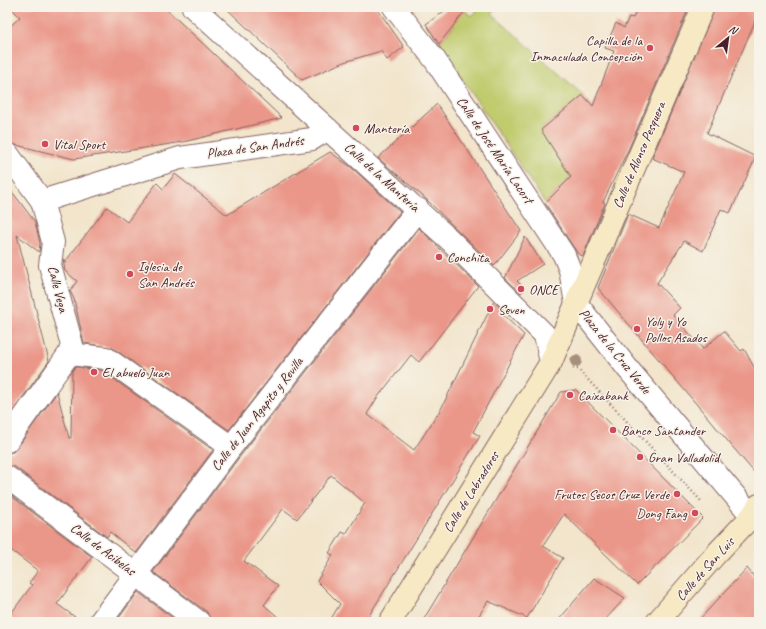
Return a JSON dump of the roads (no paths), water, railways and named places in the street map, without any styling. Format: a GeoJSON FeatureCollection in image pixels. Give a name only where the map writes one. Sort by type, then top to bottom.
{"type":"FeatureCollection","features":[{"type":"Feature","properties":{"kind":"street","name":"Calle de la Mantería"},"geometry":{"type":"LineString","coordinates":[[193,7],[418,209],[545,335],[551,362]]}},
{"type":"Feature","properties":{"kind":"street","name":"Calle de José María Lacort"},"geometry":{"type":"LineString","coordinates":[[394,7],[435,60],[564,255],[570,270],[576,303]]}},
{"type":"Feature","properties":{"kind":"street","name":"Calle de Alonso Pesquera"},"geometry":{"type":"LineString","coordinates":[[576,303],[587,274],[702,7]]}},
{"type":"Feature","properties":{"kind":"street","name":"Plaza de San Andrés"},"geometry":{"type":"LineString","coordinates":[[42,201],[180,158],[312,139],[328,129]]}},
{"type":"Feature","properties":{"kind":"street","name":"Calle Vega"},"geometry":{"type":"LineString","coordinates":[[7,153],[42,201],[53,242],[50,265],[72,345],[69,354]]}},
{"type":"Feature","properties":{"kind":"street","name":"Calle de Juan Agapito y Revilla"},"geometry":{"type":"LineString","coordinates":[[100,622],[230,448],[418,209]]}},
{"type":"Feature","properties":{"kind":"street","name":"Plaza de la Cruz Verde"},"geometry":{"type":"LineString","coordinates":[[551,362],[576,303],[628,370],[757,515]]}},
{"type":"Feature","properties":{"kind":"street"},"geometry":{"type":"LineString","coordinates":[[7,441],[69,354],[106,358],[230,448]]}},
{"type":"Feature","properties":{"kind":"street","name":"Calle de Labradores"},"geometry":{"type":"LineString","coordinates":[[390,622],[551,362]]}},
{"type":"Feature","properties":{"kind":"street","name":"Calle de Acibelas"},"geometry":{"type":"LineString","coordinates":[[7,477],[199,622]]}},
{"type":"Feature","properties":{"kind":"street","name":"Calle de San Luis"},"geometry":{"type":"LineString","coordinates":[[657,622],[715,555],[757,515]]}},
{"type":"Feature","properties":{"kind":"place","name":"Capilla de la Inmaculada Concepción"},"geometry":{"type":"Point","coordinates":[650,48]}},
{"type":"Feature","properties":{"kind":"place","name":"Mantería"},"geometry":{"type":"Point","coordinates":[356,128]}},
{"type":"Feature","properties":{"kind":"place","name":"Vital Sport"},"geometry":{"type":"Point","coordinates":[45,144]}},
{"type":"Feature","properties":{"kind":"place","name":"Conchita"},"geometry":{"type":"Point","coordinates":[439,257]}},
{"type":"Feature","properties":{"kind":"place","name":"Iglesia de San Andrés"},"geometry":{"type":"Point","coordinates":[130,274]}},
{"type":"Feature","properties":{"kind":"place","name":"ONCE"},"geometry":{"type":"Point","coordinates":[521,289]}},
{"type":"Feature","properties":{"kind":"place","name":"Seven"},"geometry":{"type":"Point","coordinates":[490,309]}},
{"type":"Feature","properties":{"kind":"place","name":"Yoly y Yo Pollos Asados"},"geometry":{"type":"Point","coordinates":[637,329]}},
{"type":"Feature","properties":{"kind":"place","name":"El abuelo Juan"},"geometry":{"type":"Point","coordinates":[94,372]}},
{"type":"Feature","properties":{"kind":"place","name":"Caixabank"},"geometry":{"type":"Point","coordinates":[570,395]}},
{"type":"Feature","properties":{"kind":"place","name":"Banco Santander"},"geometry":{"type":"Point","coordinates":[613,430]}},
{"type":"Feature","properties":{"kind":"place","name":"Gran Valladolid"},"geometry":{"type":"Point","coordinates":[640,457]}},
{"type":"Feature","properties":{"kind":"place","name":"Frutos Secos Cruz Verde"},"geometry":{"type":"Point","coordinates":[677,494]}},
{"type":"Feature","properties":{"kind":"place","name":"Dong Fang"},"geometry":{"type":"Point","coordinates":[695,513]}}]}
